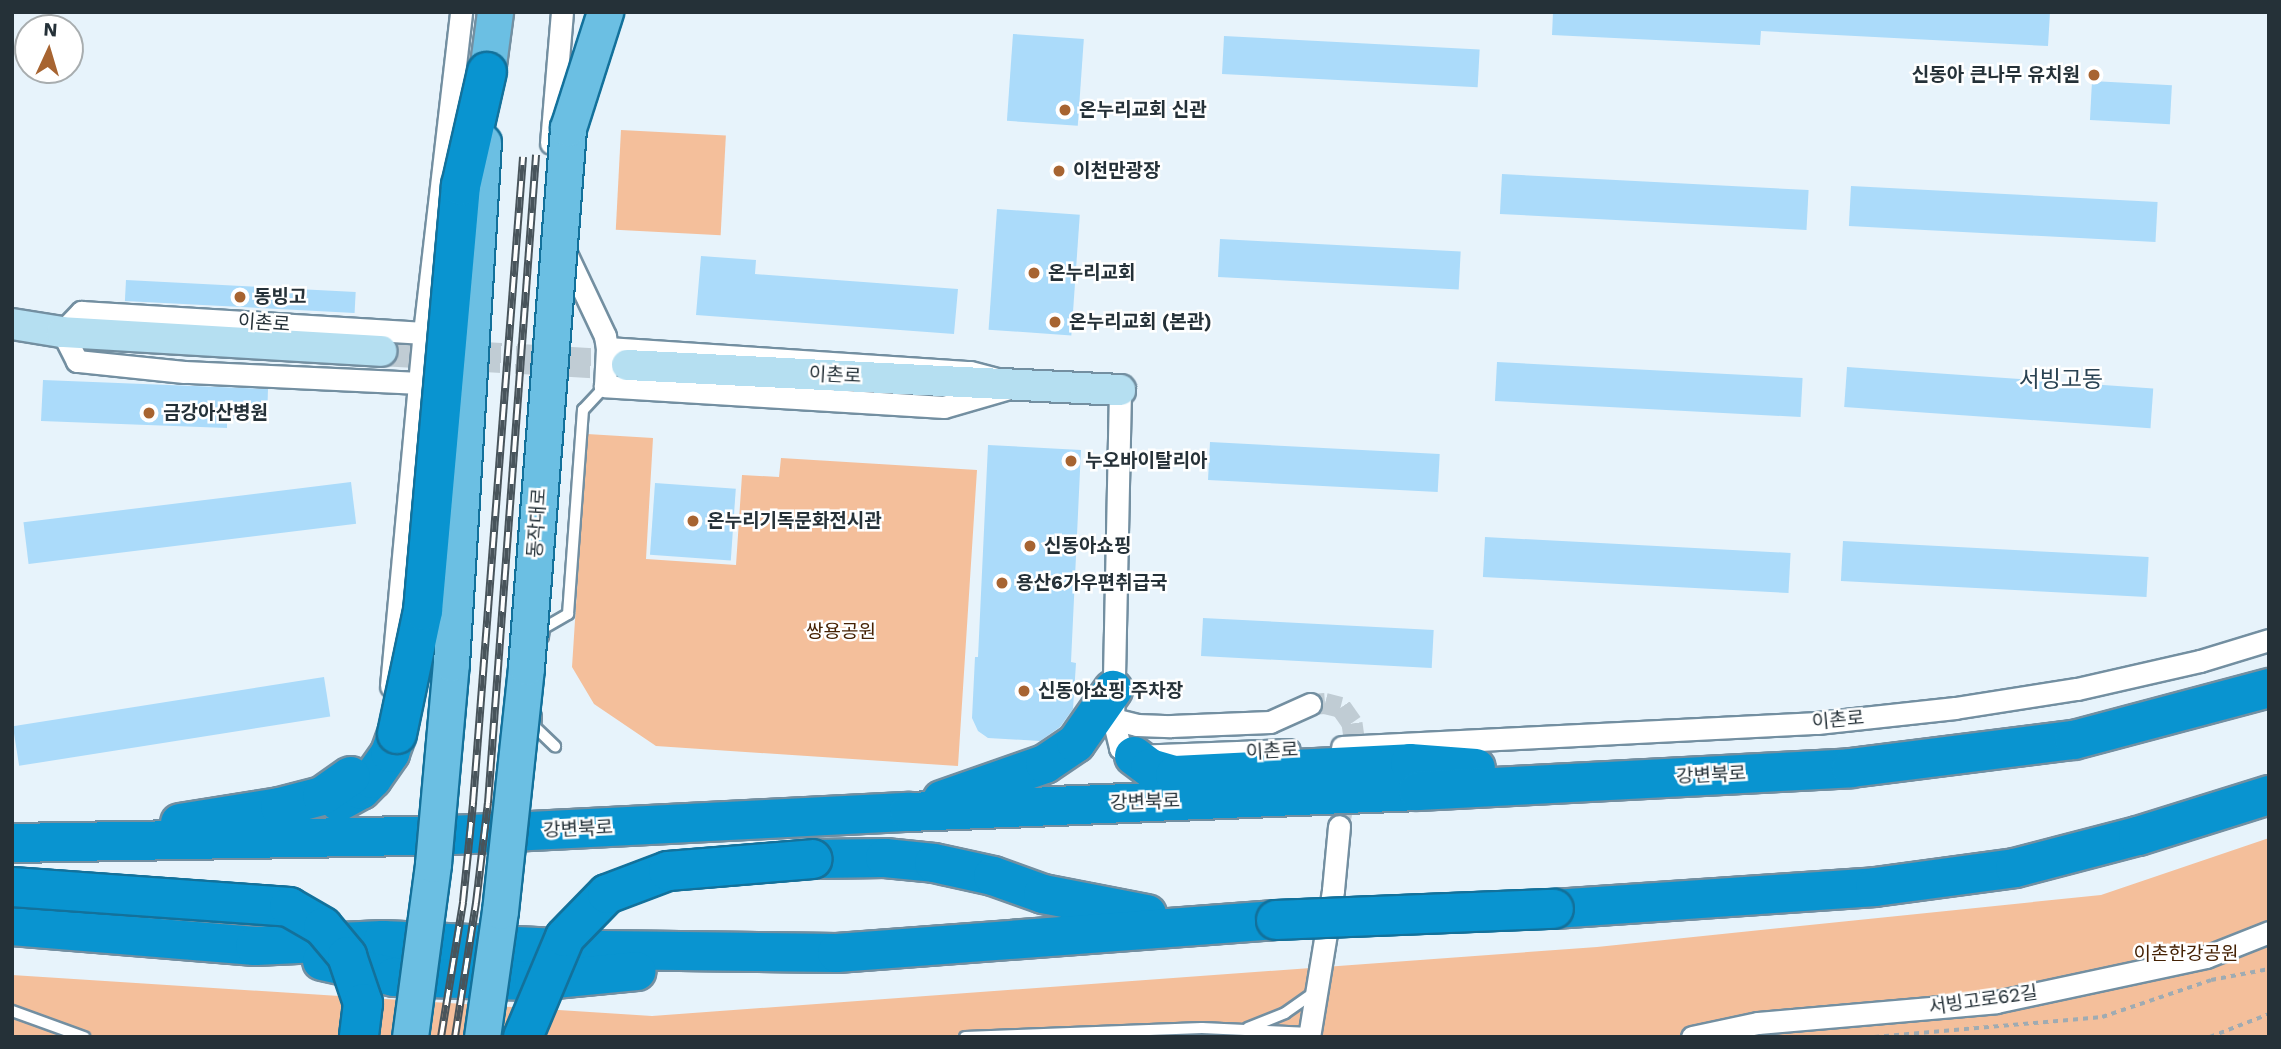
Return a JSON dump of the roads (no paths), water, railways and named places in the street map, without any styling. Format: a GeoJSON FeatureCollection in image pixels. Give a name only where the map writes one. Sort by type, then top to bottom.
{"type":"FeatureCollection","features":[{"type":"Feature","properties":{"kind":"highway"},"geometry":{"type":"LineString","coordinates":[[248,811],[313,809],[348,798],[372,779],[390,753],[397,734],[423,611],[461,186],[487,72]]}},
{"type":"Feature","properties":{"kind":"highway","name":"강변북로"},"geometry":{"type":"LineString","coordinates":[[12,843],[56,845],[452,835],[1851,768],[2074,740],[2269,688]]}},
{"type":"Feature","properties":{"kind":"highway"},"geometry":{"type":"LineString","coordinates":[[909,812],[1045,764],[1076,743],[1113,704]]}},
{"type":"Feature","properties":{"kind":"highway"},"geometry":{"type":"LineString","coordinates":[[1134,756],[1150,768],[1175,775],[1410,763],[1617,780]]}},
{"type":"Feature","properties":{"kind":"highway"},"geometry":{"type":"LineString","coordinates":[[56,845],[280,807],[322,796],[351,776]]}},
{"type":"Feature","properties":{"kind":"highway"},"geometry":{"type":"LineString","coordinates":[[12,926],[255,946],[383,940],[601,950],[837,953],[1209,923],[1554,909],[1875,887],[2015,868],[2138,836],[2269,795]]}},
{"type":"Feature","properties":{"kind":"highway"},"geometry":{"type":"LineString","coordinates":[[523,1037],[565,937],[607,894],[668,871],[813,859],[885,858],[934,863],[993,876],[1043,894],[1090,905],[1209,923]]}},
{"type":"Feature","properties":{"kind":"highway"},"geometry":{"type":"LineString","coordinates":[[12,887],[289,907],[323,927],[347,956],[363,1003],[359,1037]]}},
{"type":"Feature","properties":{"kind":"main road"},"geometry":{"type":"LineString","coordinates":[[483,12],[487,72]]}},
{"type":"Feature","properties":{"kind":"main road"},"geometry":{"type":"LineString","coordinates":[[410,1037],[433,864],[450,677],[487,72],[495,12]]}},
{"type":"Feature","properties":{"kind":"main road","name":"동작대로"},"geometry":{"type":"LineString","coordinates":[[482,1037],[500,911],[526,667],[568,128],[605,12]]}},
{"type":"Feature","properties":{"kind":"street"},"geometry":{"type":"LineString","coordinates":[[351,776],[377,741],[390,696],[424,334],[461,12]]}},
{"type":"Feature","properties":{"kind":"street"},"geometry":{"type":"LineString","coordinates":[[562,12],[546,210],[617,357],[605,386],[944,407],[1020,385]]}},
{"type":"Feature","properties":{"kind":"street","name":"이촌로"},"geometry":{"type":"LineString","coordinates":[[62,332],[81,312],[424,334]]}},
{"type":"Feature","properties":{"kind":"street","name":"이촌로"},"geometry":{"type":"LineString","coordinates":[[12,324],[62,332],[381,351]]}},
{"type":"Feature","properties":{"kind":"street"},"geometry":{"type":"LineString","coordinates":[[62,332],[77,361],[184,372],[420,383]]}},
{"type":"Feature","properties":{"kind":"street","name":"이촌로"},"geometry":{"type":"LineString","coordinates":[[617,357],[1120,390],[1113,704],[1120,748],[1134,756],[1817,723],[1955,708],[2077,689],[2200,661],[2269,640]]}},
{"type":"Feature","properties":{"kind":"street"},"geometry":{"type":"LineString","coordinates":[[1113,704],[1137,725],[1171,726],[1270,722],[1310,704]]}},
{"type":"Feature","properties":{"kind":"street"},"geometry":{"type":"LineString","coordinates":[[1310,1035],[1333,890],[1339,826]]}},
{"type":"Feature","properties":{"kind":"street","name":"서빙고로62길"},"geometry":{"type":"LineString","coordinates":[[1692,1037],[1758,1023],[1996,1002],[2206,957],[2269,932]]}},
{"type":"Feature","properties":{"kind":"lane"},"geometry":{"type":"LineString","coordinates":[[541,653],[544,628],[568,614],[583,410],[605,386]]}},
{"type":"Feature","properties":{"kind":"lane"},"geometry":{"type":"LineString","coordinates":[[537,702],[535,727],[555,746]]}},
{"type":"Feature","properties":{"kind":"lane"},"geometry":{"type":"LineString","coordinates":[[1240,1034],[1285,1013],[1317,984]]}},
{"type":"Feature","properties":{"kind":"lane"},"geometry":{"type":"LineString","coordinates":[[12,1011],[84,1037]]}},
{"type":"Feature","properties":{"kind":"lane"},"geometry":{"type":"LineString","coordinates":[[965,1037],[1202,1028],[1240,1034],[1310,1035]]}},
{"type":"Feature","properties":{"kind":"tunnel"},"geometry":{"type":"LineString","coordinates":[[381,351],[627,365]]}},
{"type":"Feature","properties":{"kind":"tunnel"},"geometry":{"type":"LineString","coordinates":[[1310,704],[1325,703],[1341,707],[1352,723],[1355,744],[1339,826]]}},
{"type":"Feature","properties":{"kind":"railway"},"geometry":{"type":"LineString","coordinates":[[455,1037],[488,803],[536,155]]}},
{"type":"Feature","properties":{"kind":"railway"},"geometry":{"type":"LineString","coordinates":[[441,1037],[463,902],[473,803],[523,157]]}},
{"type":"Feature","properties":{"kind":"place","name":"신동아 큰나무 유치원"},"geometry":{"type":"Point","coordinates":[2094,75]}},
{"type":"Feature","properties":{"kind":"place","name":"온누리교회 신관"},"geometry":{"type":"Point","coordinates":[1065,110]}},
{"type":"Feature","properties":{"kind":"place","name":"이천만광장"},"geometry":{"type":"Point","coordinates":[1059,171]}},
{"type":"Feature","properties":{"kind":"place","name":"온누리교회"},"geometry":{"type":"Point","coordinates":[1034,273]}},
{"type":"Feature","properties":{"kind":"place","name":"동빙고"},"geometry":{"type":"Point","coordinates":[240,297]}},
{"type":"Feature","properties":{"kind":"place","name":"온누리교회 (본관)"},"geometry":{"type":"Point","coordinates":[1055,322]}},
{"type":"Feature","properties":{"kind":"place","name":"금강아산병원"},"geometry":{"type":"Point","coordinates":[149,413]}},
{"type":"Feature","properties":{"kind":"place","name":"누오바이탈리아"},"geometry":{"type":"Point","coordinates":[1071,461]}},
{"type":"Feature","properties":{"kind":"place","name":"온누리기독문화전시관"},"geometry":{"type":"Point","coordinates":[693,521]}},
{"type":"Feature","properties":{"kind":"place","name":"신동아쇼핑"},"geometry":{"type":"Point","coordinates":[1030,546]}},
{"type":"Feature","properties":{"kind":"place","name":"용산6가우편취급국"},"geometry":{"type":"Point","coordinates":[1002,583]}},
{"type":"Feature","properties":{"kind":"place","name":"신동아쇼핑 주차장"},"geometry":{"type":"Point","coordinates":[1024,691]}},
{"type":"Feature","properties":{"kind":"district","name":"서빙고동"},"geometry":{"type":"Point","coordinates":[2061,380]}},
{"type":"Feature","properties":{"kind":"park label","name":"쌍용공원"},"geometry":{"type":"Point","coordinates":[841,632]}},
{"type":"Feature","properties":{"kind":"park label","name":"이촌한강공원"},"geometry":{"type":"Point","coordinates":[2186,954]}}]}
